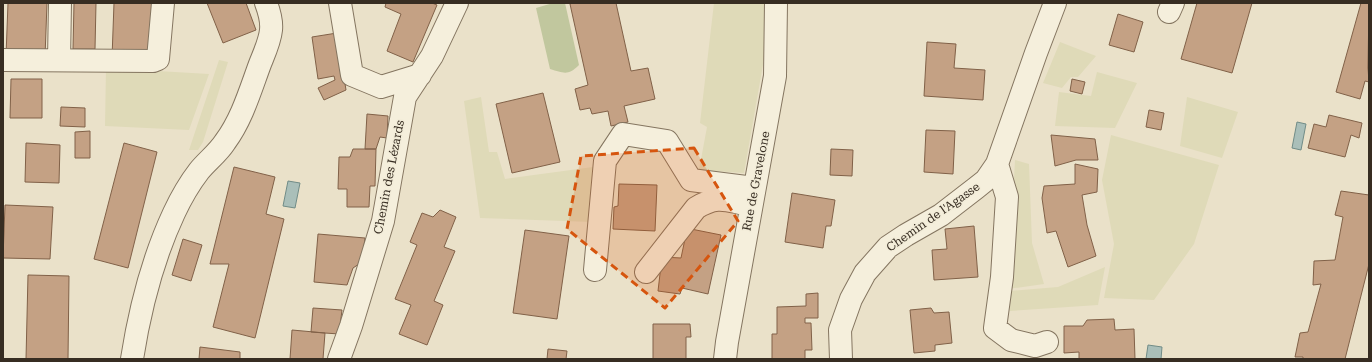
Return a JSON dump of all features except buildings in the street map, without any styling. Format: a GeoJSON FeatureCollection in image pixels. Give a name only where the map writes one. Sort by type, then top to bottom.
{"type":"FeatureCollection","features":[{"type":"Feature","properties":{"kind":"street"},"geometry":{"type":"LineString","coordinates":[[59,60],[60,3]]}},
{"type":"Feature","properties":{"kind":"street"},"geometry":{"type":"LineString","coordinates":[[3,60],[153,61],[158,59],[163,3]]}},
{"type":"Feature","properties":{"kind":"street"},"geometry":{"type":"LineString","coordinates":[[132,359],[141,307],[161,243],[185,191],[199,170],[225,142],[236,124],[266,49],[271,30],[270,15],[266,3]]}},
{"type":"Feature","properties":{"kind":"street"},"geometry":{"type":"LineString","coordinates":[[340,3],[352,74],[381,87],[420,75]]}},
{"type":"Feature","properties":{"kind":"street","name":"Chemin des Lézards"},"geometry":{"type":"LineString","coordinates":[[339,359],[351,326],[383,221],[405,97],[432,56],[457,3]]}},
{"type":"Feature","properties":{"kind":"street","name":"Rue de Gravelone"},"geometry":{"type":"LineString","coordinates":[[725,359],[775,76],[776,3]]}},
{"type":"Feature","properties":{"kind":"street","name":"Chemin de l'Agasse"},"geometry":{"type":"LineString","coordinates":[[841,359],[840,330],[851,299],[865,273],[888,247],[941,215],[986,180],[998,164],[1036,53],[1055,3]]}},
{"type":"Feature","properties":{"kind":"street"},"geometry":{"type":"LineString","coordinates":[[595,270],[605,160],[623,134],[667,141],[690,180],[753,196]]}},
{"type":"Feature","properties":{"kind":"street"},"geometry":{"type":"LineString","coordinates":[[998,164],[1007,197],[1002,276],[995,328],[1011,340],[1035,346],[1047,342]]}},
{"type":"Feature","properties":{"kind":"street"},"geometry":{"type":"LineString","coordinates":[[646,272],[696,208],[707,201],[753,196]]}},
{"type":"Feature","properties":{"kind":"highlighted area"},"geometry":{"type":"Polygon","coordinates":[[[694,148],[738,221],[665,308],[567,229],[581,156],[694,148]]]}},
{"type":"Feature","properties":{"kind":"shaded area"},"geometry":{"type":"Polygon","coordinates":[[[714,3],[764,3],[764,59],[744,173],[699,170],[707,127],[700,123],[714,3]]]}},
{"type":"Feature","properties":{"kind":"shaded area"},"geometry":{"type":"Polygon","coordinates":[[[1060,42],[1096,56],[1078,77],[1071,77],[1062,88],[1043,83],[1060,42]]]}},
{"type":"Feature","properties":{"kind":"shaded area"},"geometry":{"type":"Polygon","coordinates":[[[219,60],[228,62],[203,142],[198,150],[189,150],[219,60]]]}},
{"type":"Feature","properties":{"kind":"shaded area"},"geometry":{"type":"Polygon","coordinates":[[[106,68],[209,74],[189,130],[105,126],[106,68]]]}},
{"type":"Feature","properties":{"kind":"shaded area"},"geometry":{"type":"Polygon","coordinates":[[[1097,72],[1137,83],[1115,128],[1055,126],[1059,92],[1091,96],[1097,72]]]}},
{"type":"Feature","properties":{"kind":"shaded area"},"geometry":{"type":"Polygon","coordinates":[[[481,97],[489,152],[497,152],[505,179],[593,167],[592,222],[480,218],[464,101],[481,97]]]}},
{"type":"Feature","properties":{"kind":"shaded area"},"geometry":{"type":"Polygon","coordinates":[[[1187,97],[1238,112],[1222,158],[1180,146],[1187,97]]]}},
{"type":"Feature","properties":{"kind":"shaded area"},"geometry":{"type":"Polygon","coordinates":[[[1111,135],[1219,165],[1194,244],[1154,300],[1104,298],[1114,244],[1102,180],[1111,135]]]}},
{"type":"Feature","properties":{"kind":"shaded area"},"geometry":{"type":"Polygon","coordinates":[[[1015,160],[1029,164],[1032,243],[1044,284],[1008,289],[1015,160]]]}},
{"type":"Feature","properties":{"kind":"shaded area"},"geometry":{"type":"Polygon","coordinates":[[[1105,267],[1098,305],[1010,311],[1010,291],[1058,287],[1105,267]]]}},
{"type":"Feature","properties":{"kind":"green space"},"geometry":{"type":"Polygon","coordinates":[[[553,3],[565,3],[579,65],[572,71],[566,73],[550,69],[536,8],[553,3]]]}},
{"type":"Feature","properties":{"kind":"water"},"geometry":{"type":"Polygon","coordinates":[[[1297,122],[1306,124],[1301,150],[1292,148],[1297,122]]]}},
{"type":"Feature","properties":{"kind":"water"},"geometry":{"type":"Polygon","coordinates":[[[288,181],[300,183],[295,208],[283,206],[288,181]]]}},
{"type":"Feature","properties":{"kind":"water"},"geometry":{"type":"Polygon","coordinates":[[[1148,345],[1162,347],[1161,359],[1146,359],[1148,345]]]}}]}
